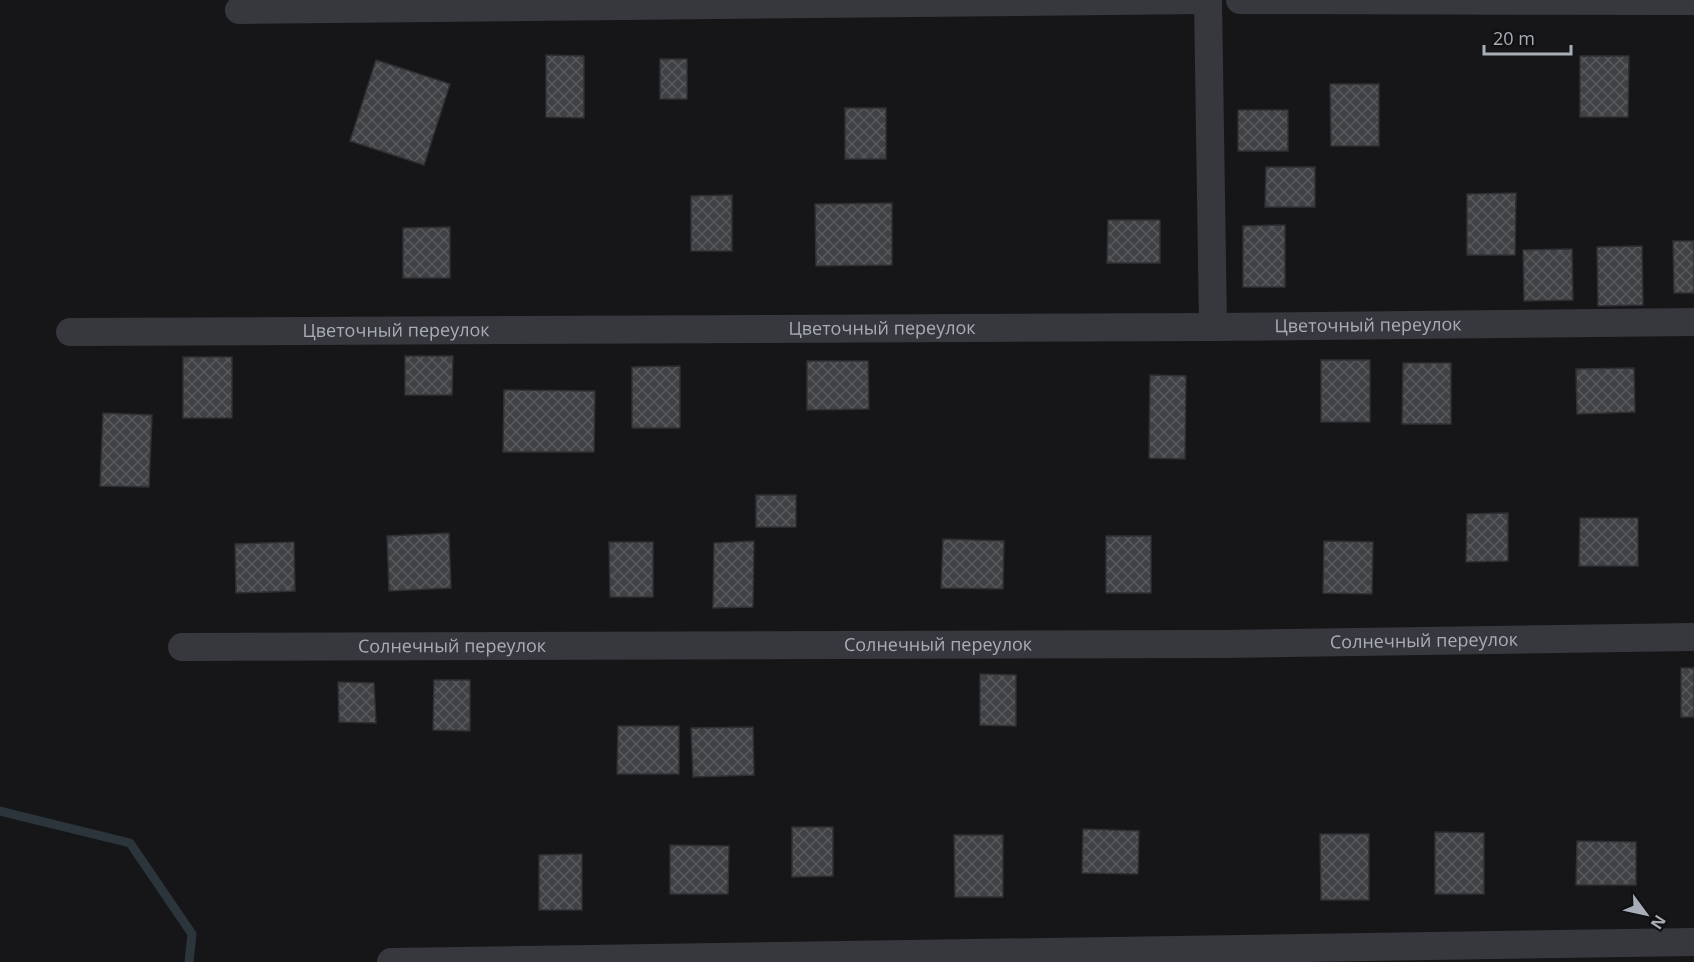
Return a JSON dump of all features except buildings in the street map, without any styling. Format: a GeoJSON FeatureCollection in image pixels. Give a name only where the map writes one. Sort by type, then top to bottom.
{"type":"FeatureCollection","features":[{"type":"Feature","properties":{"kind":"street"},"geometry":{"type":"LineString","coordinates":[[240,10],[1202,0]]}},
{"type":"Feature","properties":{"kind":"street"},"geometry":{"type":"LineString","coordinates":[[1208,0],[1213,327]]}},
{"type":"Feature","properties":{"kind":"street"},"geometry":{"type":"LineString","coordinates":[[1240,0],[1694,1]]}},
{"type":"Feature","properties":{"kind":"street","name":"Цветочный переулок"},"geometry":{"type":"LineString","coordinates":[[70,332],[1213,327],[1694,321]]}},
{"type":"Feature","properties":{"kind":"street","name":"Солнечный переулок"},"geometry":{"type":"LineString","coordinates":[[182,647],[1224,644],[1694,637]]}},
{"type":"Feature","properties":{"kind":"street"},"geometry":{"type":"LineString","coordinates":[[391,962],[1694,942]]}},
{"type":"Feature","properties":{"kind":"waterway"},"geometry":{"type":"LineString","coordinates":[[0,811],[130,843],[192,934],[189,962]]}}]}
